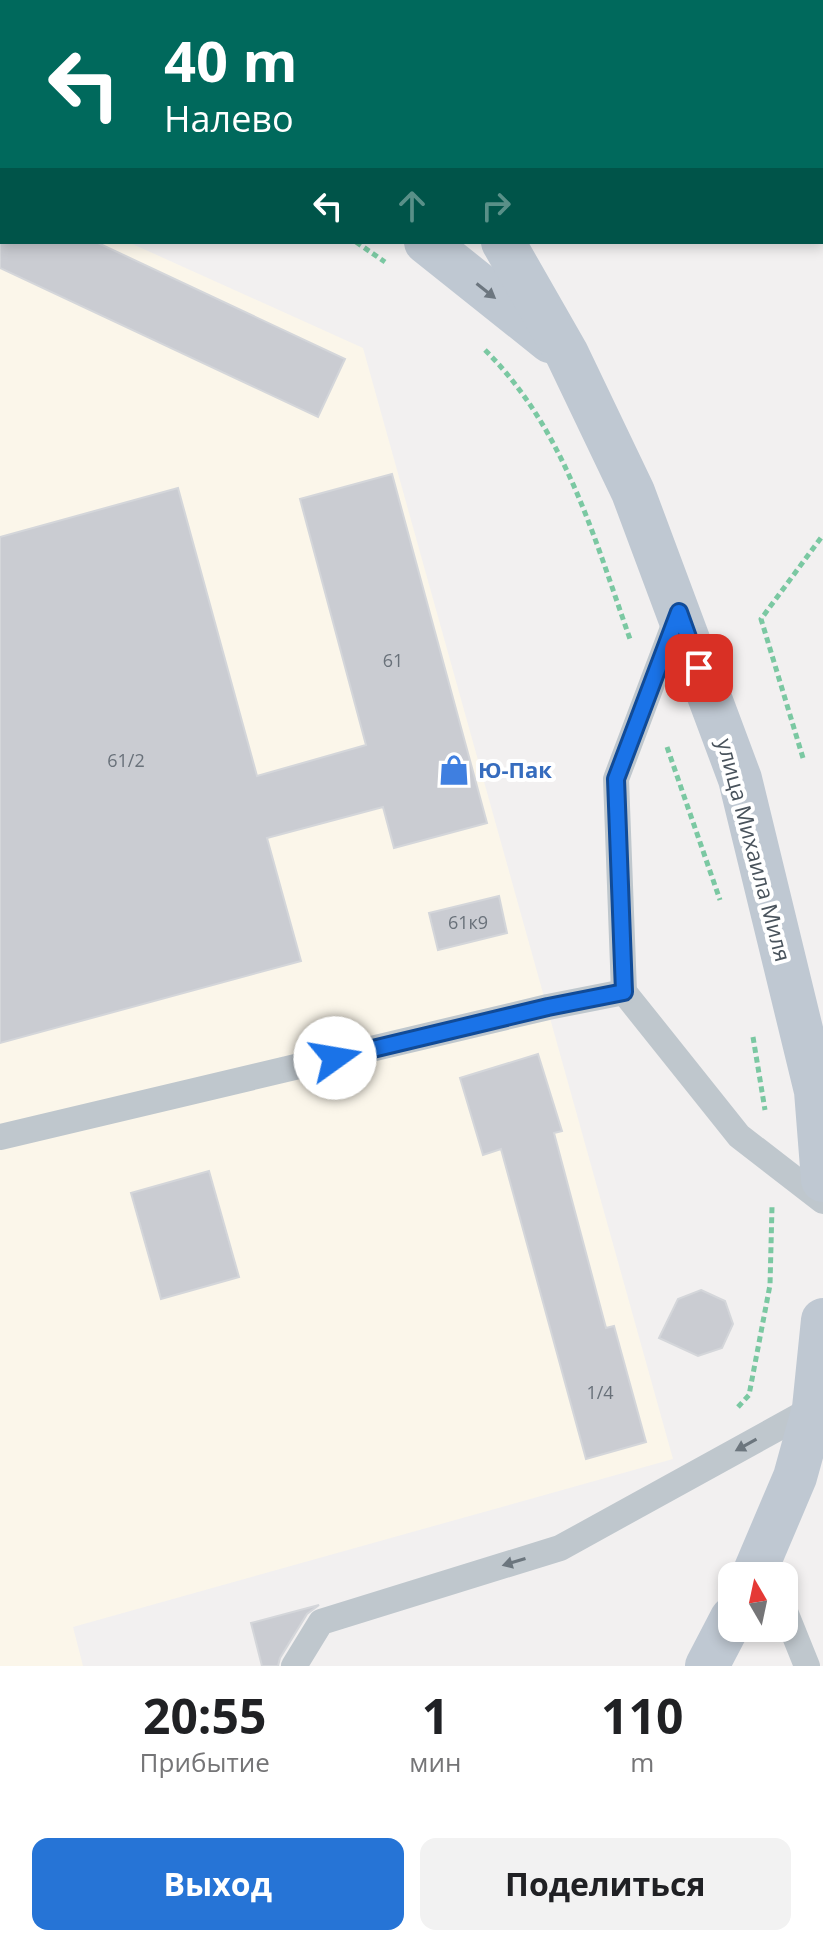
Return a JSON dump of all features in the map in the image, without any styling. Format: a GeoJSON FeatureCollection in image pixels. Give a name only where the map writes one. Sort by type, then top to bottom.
{"type":"FeatureCollection","features":[{"type":"Feature","properties":{"kind":"main road","name":"улица Михаила Миля"},"geometry":{"type":"LineString","coordinates":[[429,244],[567,354]]}},
{"type":"Feature","properties":{"kind":"main road","name":"улица Михаила Миля"},"geometry":{"type":"LineString","coordinates":[[504,244],[567,354],[633,492],[740,779],[816,1091],[823,1180]]}},
{"type":"Feature","properties":{"kind":"main road"},"geometry":{"type":"LineString","coordinates":[[764,1562],[795,1477],[814,1408],[823,1320]]}},
{"type":"Feature","properties":{"kind":"main road"},"geometry":{"type":"LineString","coordinates":[[707,1666],[720,1642]]}},
{"type":"Feature","properties":{"kind":"lane"},"geometry":{"type":"LineString","coordinates":[[679,612],[616,779],[624,992],[739,1136],[823,1201]]}},
{"type":"Feature","properties":{"kind":"lane"},"geometry":{"type":"LineString","coordinates":[[0,1137],[548,1007],[624,992]]}},
{"type":"Feature","properties":{"kind":"lane"},"geometry":{"type":"LineString","coordinates":[[294,1666],[321,1622],[560,1548],[814,1408]]}},
{"type":"Feature","properties":{"kind":"lane"},"geometry":{"type":"LineString","coordinates":[[797,1642],[807,1666]]}},
{"type":"Feature","properties":{"kind":"path"},"geometry":{"type":"LineString","coordinates":[[803,758],[761,619],[823,535]]}},
{"type":"Feature","properties":{"kind":"shaded area"},"geometry":{"type":"Polygon","coordinates":[[[0,244],[132,244],[363,348],[673,1459],[73,1627],[83,1666],[0,1666],[0,244]]]}},
{"type":"Feature","properties":{"kind":"building"},"geometry":{"type":"Polygon","coordinates":[[[0,244],[100,244],[345,359],[318,417],[0,268],[0,244]]]}},
{"type":"Feature","properties":{"kind":"building"},"geometry":{"type":"Polygon","coordinates":[[[392,474],[487,823],[394,848],[383,807],[267,838],[301,961],[0,1043],[0,537],[178,488],[257,776],[366,745],[300,499],[392,474]]]}},
{"type":"Feature","properties":{"kind":"building"},"geometry":{"type":"Polygon","coordinates":[[[499,896],[507,933],[438,950],[429,913],[499,896]]]}},
{"type":"Feature","properties":{"kind":"building"},"geometry":{"type":"Polygon","coordinates":[[[538,1054],[562,1131],[554,1133],[606,1328],[614,1326],[646,1442],[586,1459],[501,1149],[483,1155],[460,1078],[538,1054]]]}},
{"type":"Feature","properties":{"kind":"building"},"geometry":{"type":"Polygon","coordinates":[[[209,1171],[239,1277],[161,1299],[131,1193],[209,1171]]]}},
{"type":"Feature","properties":{"kind":"building"},"geometry":{"type":"Polygon","coordinates":[[[701,1290],[725,1301],[733,1324],[722,1348],[698,1356],[659,1338],[678,1299],[701,1290]]]}},
{"type":"Feature","properties":{"kind":"building"},"geometry":{"type":"Polygon","coordinates":[[[319,1605],[307,1614],[278,1666],[262,1666],[251,1623],[319,1605]]]}},
{"type":"Feature","properties":{"kind":"place","name":"Ю-Пак"},"geometry":{"type":"Point","coordinates":[454,770]}},
{"type":"Feature","properties":{"kind":"route"},"geometry":{"type":"LineString","coordinates":[[335,1058],[624,992],[616,779],[679,612],[699,668]]}}]}
